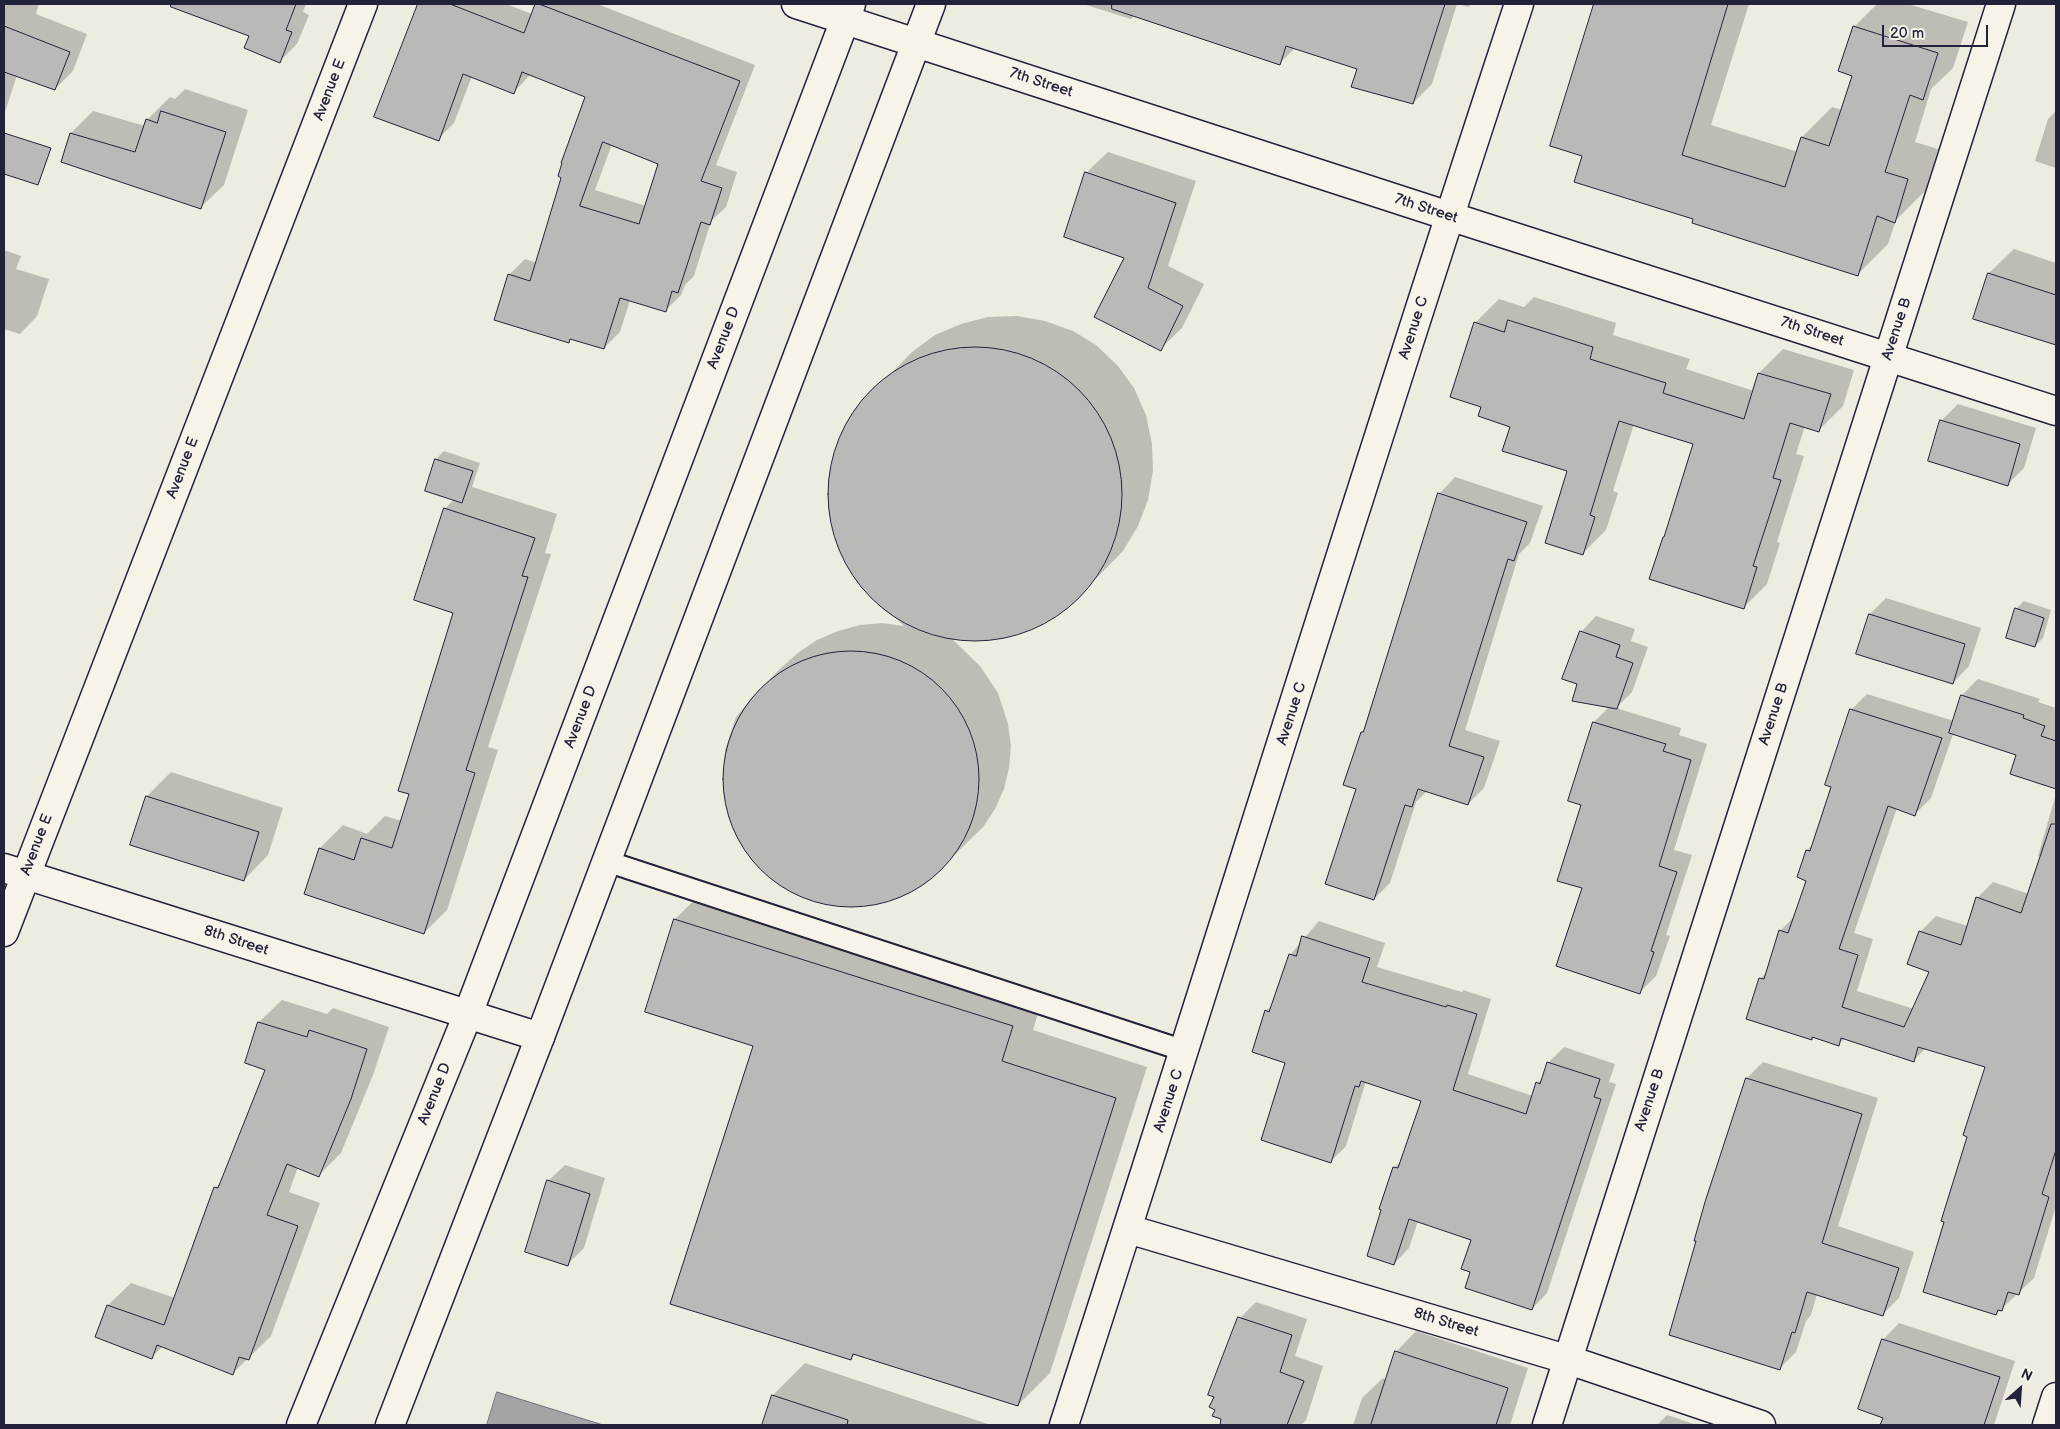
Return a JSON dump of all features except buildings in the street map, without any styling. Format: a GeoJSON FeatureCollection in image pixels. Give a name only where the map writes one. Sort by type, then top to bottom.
{"type":"FeatureCollection","features":[{"type":"Feature","properties":{"kind":"street","name":"Avenue E"},"geometry":{"type":"LineString","coordinates":[[4,932],[15,872],[363,4]]}},
{"type":"Feature","properties":{"kind":"street","name":"7th Street"},"geometry":{"type":"LineString","coordinates":[[796,4],[848,11],[916,42],[2056,411]]}},
{"type":"Feature","properties":{"kind":"street"},"geometry":{"type":"LineString","coordinates":[[390,1425],[540,1037],[931,4]]}},
{"type":"Feature","properties":{"kind":"street","name":"Avenue C"},"geometry":{"type":"LineString","coordinates":[[1064,1425],[1185,1051],[1449,216],[1519,4]]}},
{"type":"Feature","properties":{"kind":"street","name":"Avenue B"},"geometry":{"type":"LineString","coordinates":[[1547,1425],[1566,1359],[2001,4]]}},
{"type":"Feature","properties":{"kind":"street","name":"Avenue D"},"geometry":{"type":"LineString","coordinates":[[301,1425],[468,1014],[848,11]]}},
{"type":"Feature","properties":{"kind":"street","name":"8th Street"},"geometry":{"type":"LineString","coordinates":[[15,872],[540,1037]]}},
{"type":"Feature","properties":{"kind":"street","name":"8th Street"},"geometry":{"type":"LineString","coordinates":[[1128,1229],[1566,1359],[1761,1425]]}},
{"type":"Feature","properties":{"kind":"street"},"geometry":{"type":"LineString","coordinates":[[2047,1425],[2056,1397]]}},
{"type":"Feature","properties":{"kind":"lane"},"geometry":{"type":"LineString","coordinates":[[606,861],[1185,1051]]}},
{"type":"Feature","properties":{"kind":"shaded area"},"geometry":{"type":"Polygon","coordinates":[[[497,1392],[603,1425],[487,1425],[497,1392]]]}}]}
